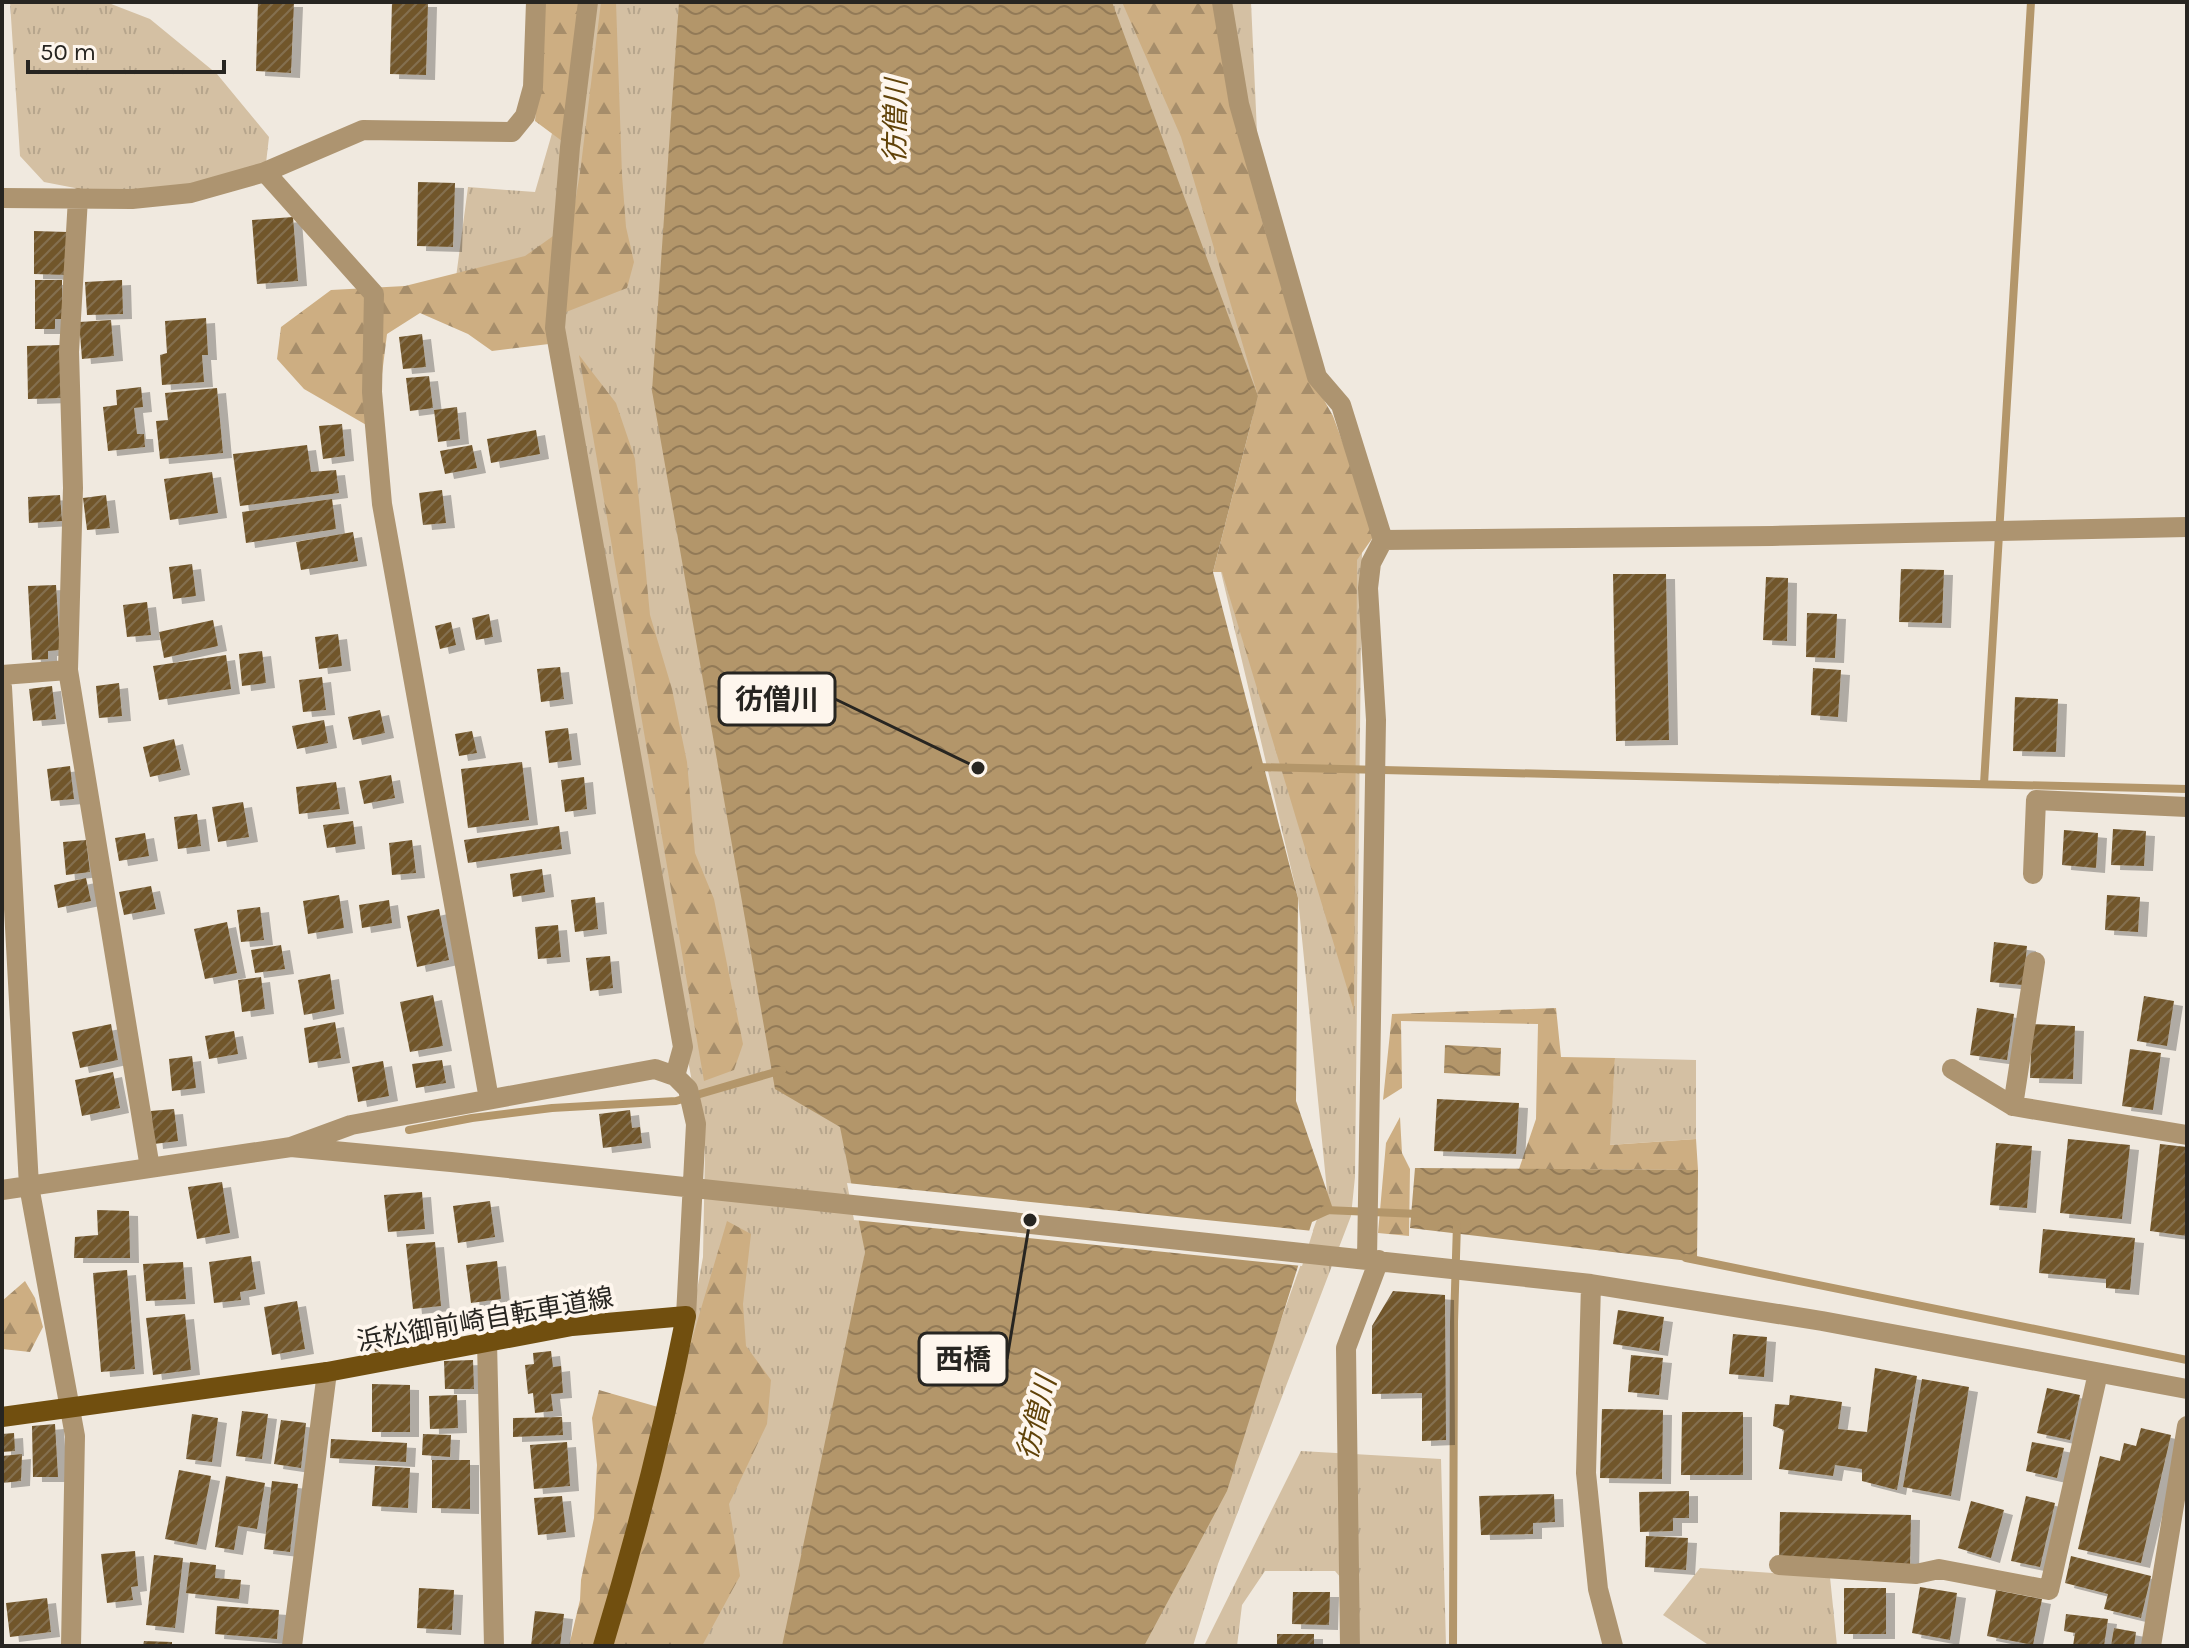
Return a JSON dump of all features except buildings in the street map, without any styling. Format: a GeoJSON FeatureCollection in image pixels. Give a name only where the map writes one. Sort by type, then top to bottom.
{"type":"FeatureCollection","features":[{"type":"Feature","properties":{"kind":"main road","name":"浜松御前崎自転車道線"},"geometry":{"type":"LineString","coordinates":[[2,1417],[327,1372],[572,1326],[686,1316]]}},
{"type":"Feature","properties":{"kind":"main road"},"geometry":{"type":"LineString","coordinates":[[603,1646],[666,1421],[686,1316]]}},
{"type":"Feature","properties":{"kind":"street"},"geometry":{"type":"LineString","coordinates":[[2,198],[132,199],[191,193],[265,172],[363,130],[512,132],[525,116],[533,87],[536,2]]}},
{"type":"Feature","properties":{"kind":"street"},"geometry":{"type":"LineString","coordinates":[[588,2],[570,147],[555,328],[683,1047],[675,1076]]}},
{"type":"Feature","properties":{"kind":"street"},"geometry":{"type":"LineString","coordinates":[[1222,2],[1239,104],[1317,377],[1341,405],[1383,540],[1371,563],[1368,588],[1376,720],[1364,1259],[1346,1348],[1350,1646]]}},
{"type":"Feature","properties":{"kind":"street"},"geometry":{"type":"LineString","coordinates":[[265,172],[374,294],[372,392],[382,504],[489,1099]]}},
{"type":"Feature","properties":{"kind":"street"},"geometry":{"type":"LineString","coordinates":[[78,198],[69,352],[73,488],[68,670],[150,1168]]}},
{"type":"Feature","properties":{"kind":"street"},"geometry":{"type":"LineString","coordinates":[[1383,540],[2187,527]]}},
{"type":"Feature","properties":{"kind":"street"},"geometry":{"type":"LineString","coordinates":[[2,675],[68,670]]}},
{"type":"Feature","properties":{"kind":"street"},"geometry":{"type":"LineString","coordinates":[[2,687],[29,1186],[75,1436],[71,1646]]}},
{"type":"Feature","properties":{"kind":"street"},"geometry":{"type":"LineString","coordinates":[[2033,874],[2036,800],[2187,807]]}},
{"type":"Feature","properties":{"kind":"street"},"geometry":{"type":"LineString","coordinates":[[2013,1106],[2035,962]]}},
{"type":"Feature","properties":{"kind":"street"},"geometry":{"type":"LineString","coordinates":[[2,1190],[291,1147],[351,1125],[655,1069],[675,1076],[688,1089],[696,1124],[701,1190],[686,1316]]}},
{"type":"Feature","properties":{"kind":"street"},"geometry":{"type":"LineString","coordinates":[[1952,1069],[2013,1106],[2187,1135]]}},
{"type":"Feature","properties":{"kind":"street"},"geometry":{"type":"LineString","coordinates":[[291,1147],[1591,1284],[1822,1321],[2187,1389]]}},
{"type":"Feature","properties":{"kind":"street"},"geometry":{"type":"LineString","coordinates":[[1591,1284],[1586,1473],[1598,1589],[1613,1646]]}},
{"type":"Feature","properties":{"kind":"street"},"geometry":{"type":"LineString","coordinates":[[487,1342],[494,1646]]}},
{"type":"Feature","properties":{"kind":"street"},"geometry":{"type":"LineString","coordinates":[[292,1646],[327,1372]]}},
{"type":"Feature","properties":{"kind":"street"},"geometry":{"type":"LineString","coordinates":[[1779,1565],[1916,1574],[1939,1569],[2049,1590],[2098,1373]]}},
{"type":"Feature","properties":{"kind":"street"},"geometry":{"type":"LineString","coordinates":[[2151,1646],[2187,1426]]}},
{"type":"Feature","properties":{"kind":"green space"},"geometry":{"type":"Polygon","coordinates":[[[10,2],[106,2],[150,19],[217,74],[269,137],[265,172],[132,199],[44,182],[20,156],[10,2]]]}},
{"type":"Feature","properties":{"kind":"green space"},"geometry":{"type":"Polygon","coordinates":[[[544,2],[586,2],[570,147],[535,121],[544,2]]]}},
{"type":"Feature","properties":{"kind":"green space"},"geometry":{"type":"Polygon","coordinates":[[[588,2],[688,2],[852,1113],[865,1252],[800,1646],[601,1646],[690,1329],[703,1257],[705,1151],[557,343],[455,285],[468,187],[535,192],[588,2]]]}},
{"type":"Feature","properties":{"kind":"green space"},"geometry":{"type":"Polygon","coordinates":[[[601,2],[616,2],[622,175],[626,227],[634,262],[627,288],[556,316],[557,343],[492,351],[468,334],[420,313],[387,334],[375,430],[304,389],[277,359],[281,327],[331,290],[405,286],[525,256],[563,229],[558,302],[580,173],[601,2]]]}},
{"type":"Feature","properties":{"kind":"green space"},"geometry":{"type":"Polygon","coordinates":[[[1109,2],[1251,2],[1259,176],[1362,553],[1355,1177],[1351,1216],[1218,1564],[1193,1646],[1138,1646],[1276,1334],[1327,1191],[1298,898],[1221,572],[1253,415],[1109,2]]]}},
{"type":"Feature","properties":{"kind":"green space"},"geometry":{"type":"Polygon","coordinates":[[[1122,2],[1213,2],[1259,211],[1311,377],[1333,416],[1376,533],[1357,560],[1354,1011],[1222,572],[1213,572],[1258,396],[1181,137],[1122,2]]]}},
{"type":"Feature","properties":{"kind":"green space"},"geometry":{"type":"Polygon","coordinates":[[[579,355],[616,403],[635,459],[650,615],[672,689],[687,762],[695,853],[714,899],[743,1044],[734,1070],[704,1081],[579,355]]]}},
{"type":"Feature","properties":{"kind":"green space"},"geometry":{"type":"Polygon","coordinates":[[[1556,1008],[1561,1057],[1615,1058],[1610,1145],[1696,1139],[1698,1170],[1519,1169],[1536,1119],[1538,1024],[1401,1021],[1402,1088],[1383,1100],[1392,1014],[1556,1008]]]}},
{"type":"Feature","properties":{"kind":"green space"},"geometry":{"type":"Polygon","coordinates":[[[1615,1058],[1696,1060],[1696,1139],[1609,1145],[1615,1058]]]}},
{"type":"Feature","properties":{"kind":"green space"},"geometry":{"type":"Polygon","coordinates":[[[1400,1117],[1402,1153],[1410,1169],[1409,1236],[1378,1233],[1386,1143],[1400,1117]]]}},
{"type":"Feature","properties":{"kind":"green space"},"geometry":{"type":"Polygon","coordinates":[[[727,1221],[751,1234],[743,1304],[746,1346],[771,1380],[767,1424],[729,1504],[740,1576],[702,1646],[569,1646],[594,1518],[597,1465],[592,1418],[599,1390],[658,1407],[623,1572],[727,1221]]]}},
{"type":"Feature","properties":{"kind":"green space"},"geometry":{"type":"Polygon","coordinates":[[[25,1281],[35,1298],[43,1327],[30,1352],[2,1349],[2,1301],[25,1281]]]}},
{"type":"Feature","properties":{"kind":"green space"},"geometry":{"type":"Polygon","coordinates":[[[1301,1451],[1441,1459],[1446,1646],[1360,1646],[1358,1598],[1335,1571],[1265,1571],[1242,1605],[1237,1646],[1204,1646],[1301,1451]]]}},
{"type":"Feature","properties":{"kind":"green space"},"geometry":{"type":"Polygon","coordinates":[[[1700,1568],[1830,1577],[1837,1646],[1710,1646],[1663,1615],[1700,1568]]]}},
{"type":"Feature","properties":{"kind":"water"},"geometry":{"type":"Polygon","coordinates":[[[679,2],[1112,2],[1258,396],[1213,572],[1298,898],[1296,1101],[1334,1212],[1312,1222],[1227,1491],[1144,1646],[782,1646],[865,1252],[840,1127],[775,1089],[652,391],[679,2]]]}},
{"type":"Feature","properties":{"kind":"water"},"geometry":{"type":"Polygon","coordinates":[[[1445,1045],[1501,1048],[1500,1076],[1444,1073],[1445,1045]]]}},
{"type":"Feature","properties":{"kind":"water"},"geometry":{"type":"Polygon","coordinates":[[[1415,1168],[1698,1170],[1697,1262],[1410,1228],[1415,1168]]]}},
{"type":"Feature","properties":{"kind":"pier"},"geometry":{"type":"Polygon","coordinates":[[[847,1183],[1313,1231],[1302,1266],[854,1220],[847,1183]]]}},
{"type":"Feature","properties":{"kind":"waterway"},"geometry":{"type":"LineString","coordinates":[[1984,784],[2031,2]]}},
{"type":"Feature","properties":{"kind":"waterway"},"geometry":{"type":"LineString","coordinates":[[1256,767],[2187,789]]}},
{"type":"Feature","properties":{"kind":"waterway"},"geometry":{"type":"LineString","coordinates":[[409,1130],[552,1108],[676,1101],[782,1070]]}},
{"type":"Feature","properties":{"kind":"waterway"},"geometry":{"type":"LineString","coordinates":[[1325,1210],[1419,1214]]}},
{"type":"Feature","properties":{"kind":"waterway"},"geometry":{"type":"LineString","coordinates":[[1453,1646],[1457,1224]]}},
{"type":"Feature","properties":{"kind":"waterway"},"geometry":{"type":"LineString","coordinates":[[1686,1258],[2187,1360]]}},
{"type":"Feature","properties":{"kind":"place","name":"彷僧川"},"geometry":{"type":"Point","coordinates":[978,768]}},
{"type":"Feature","properties":{"kind":"place","name":"西橋"},"geometry":{"type":"Point","coordinates":[1030,1220]}}]}
